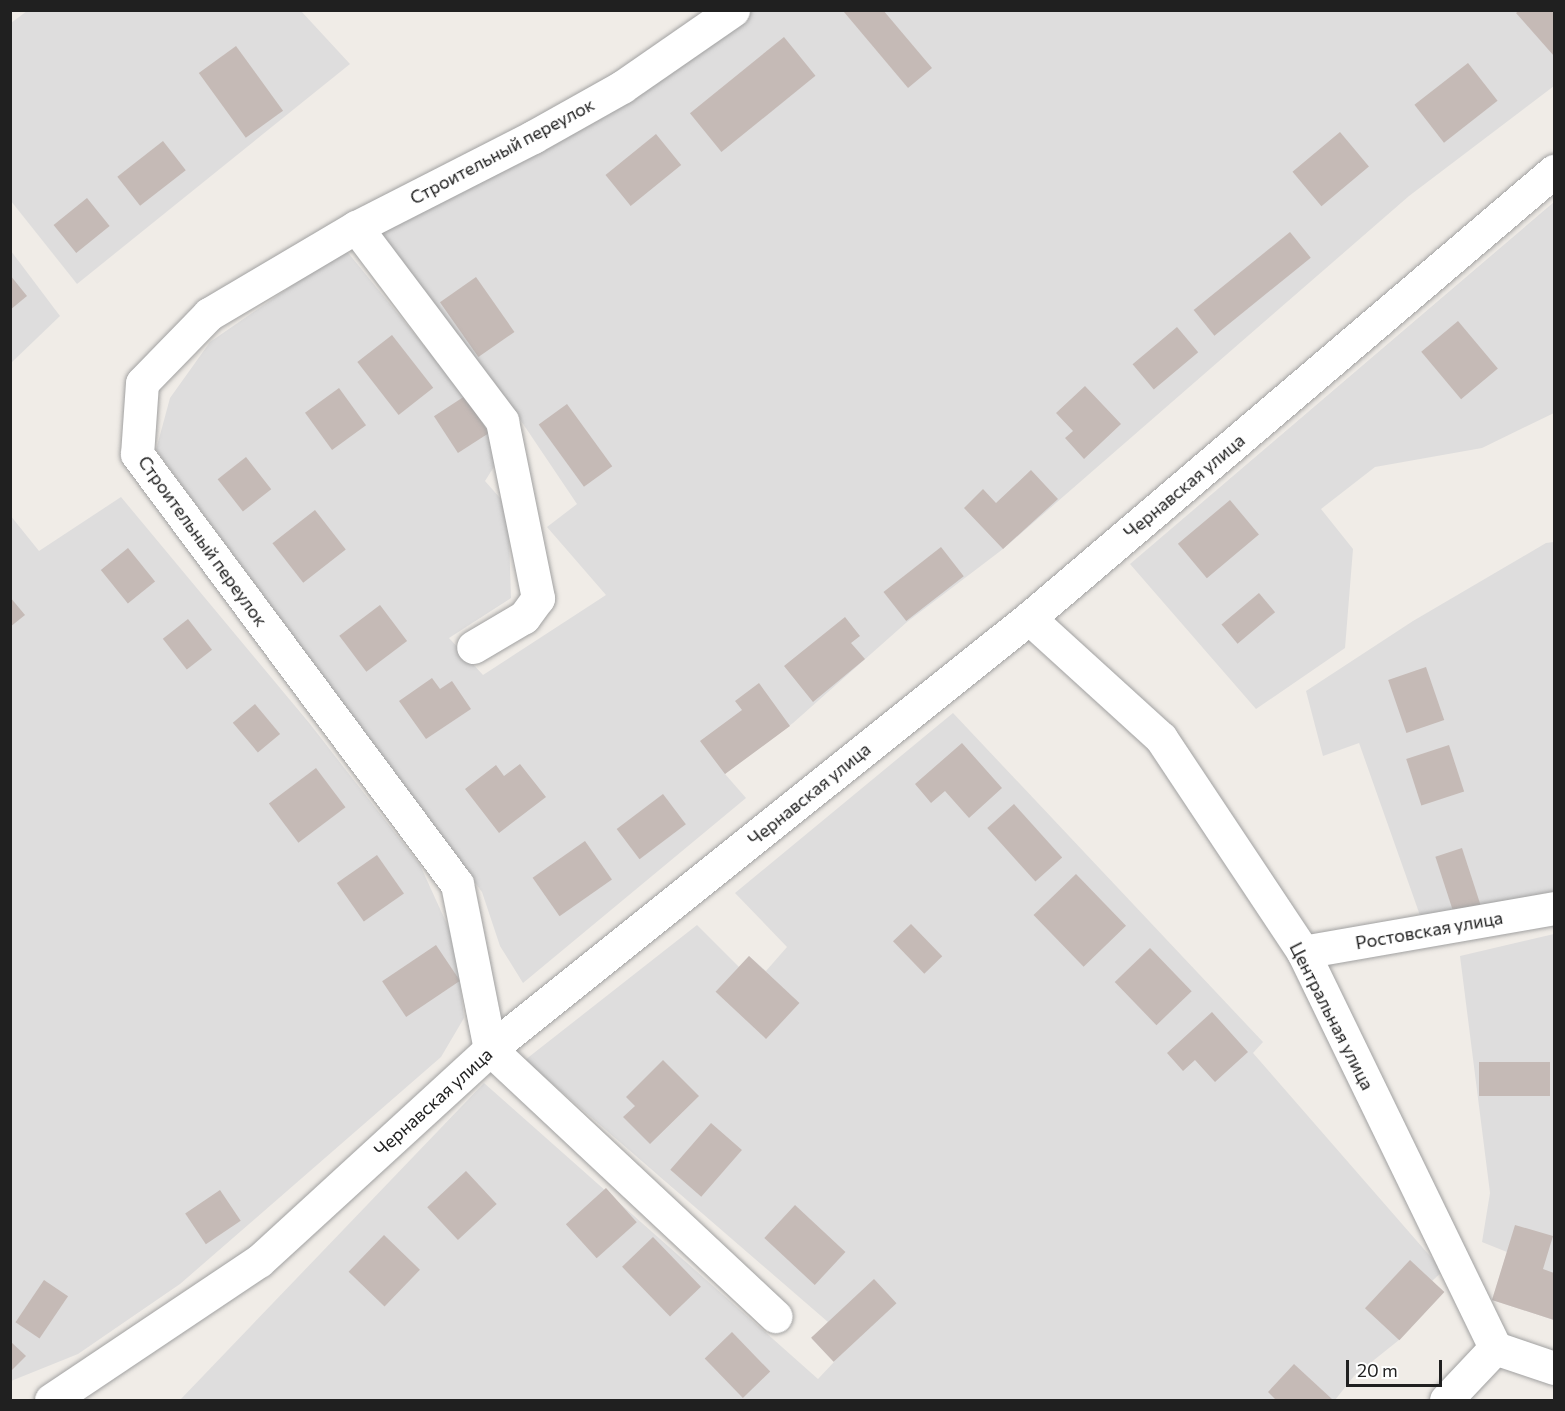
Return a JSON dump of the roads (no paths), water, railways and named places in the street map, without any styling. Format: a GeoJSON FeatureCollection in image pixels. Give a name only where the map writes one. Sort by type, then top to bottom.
{"type":"FeatureCollection","features":[{"type":"Feature","properties":{"kind":"street","name":"Строительный переулок"},"geometry":{"type":"LineString","coordinates":[[490,1049],[457,884],[137,454],[142,383],[209,314],[356,227],[533,138],[622,87],[733,10]]}},
{"type":"Feature","properties":{"kind":"street","name":"Чернавская улица"},"geometry":{"type":"LineString","coordinates":[[51,1401],[259,1261],[490,1049],[1029,618],[1554,171]]}},
{"type":"Feature","properties":{"kind":"street"},"geometry":{"type":"LineString","coordinates":[[356,227],[502,421],[538,597],[524,617],[473,646]]}},
{"type":"Feature","properties":{"kind":"street","name":"Центральная улица"},"geometry":{"type":"LineString","coordinates":[[1029,618],[1161,738],[1303,952],[1495,1348]]}},
{"type":"Feature","properties":{"kind":"street","name":"Ростовская улица"},"geometry":{"type":"LineString","coordinates":[[1303,952],[1554,908]]}},
{"type":"Feature","properties":{"kind":"street"},"geometry":{"type":"LineString","coordinates":[[490,1049],[775,1316]]}},
{"type":"Feature","properties":{"kind":"street"},"geometry":{"type":"LineString","coordinates":[[1446,1401],[1495,1348],[1554,1368]]}}]}
